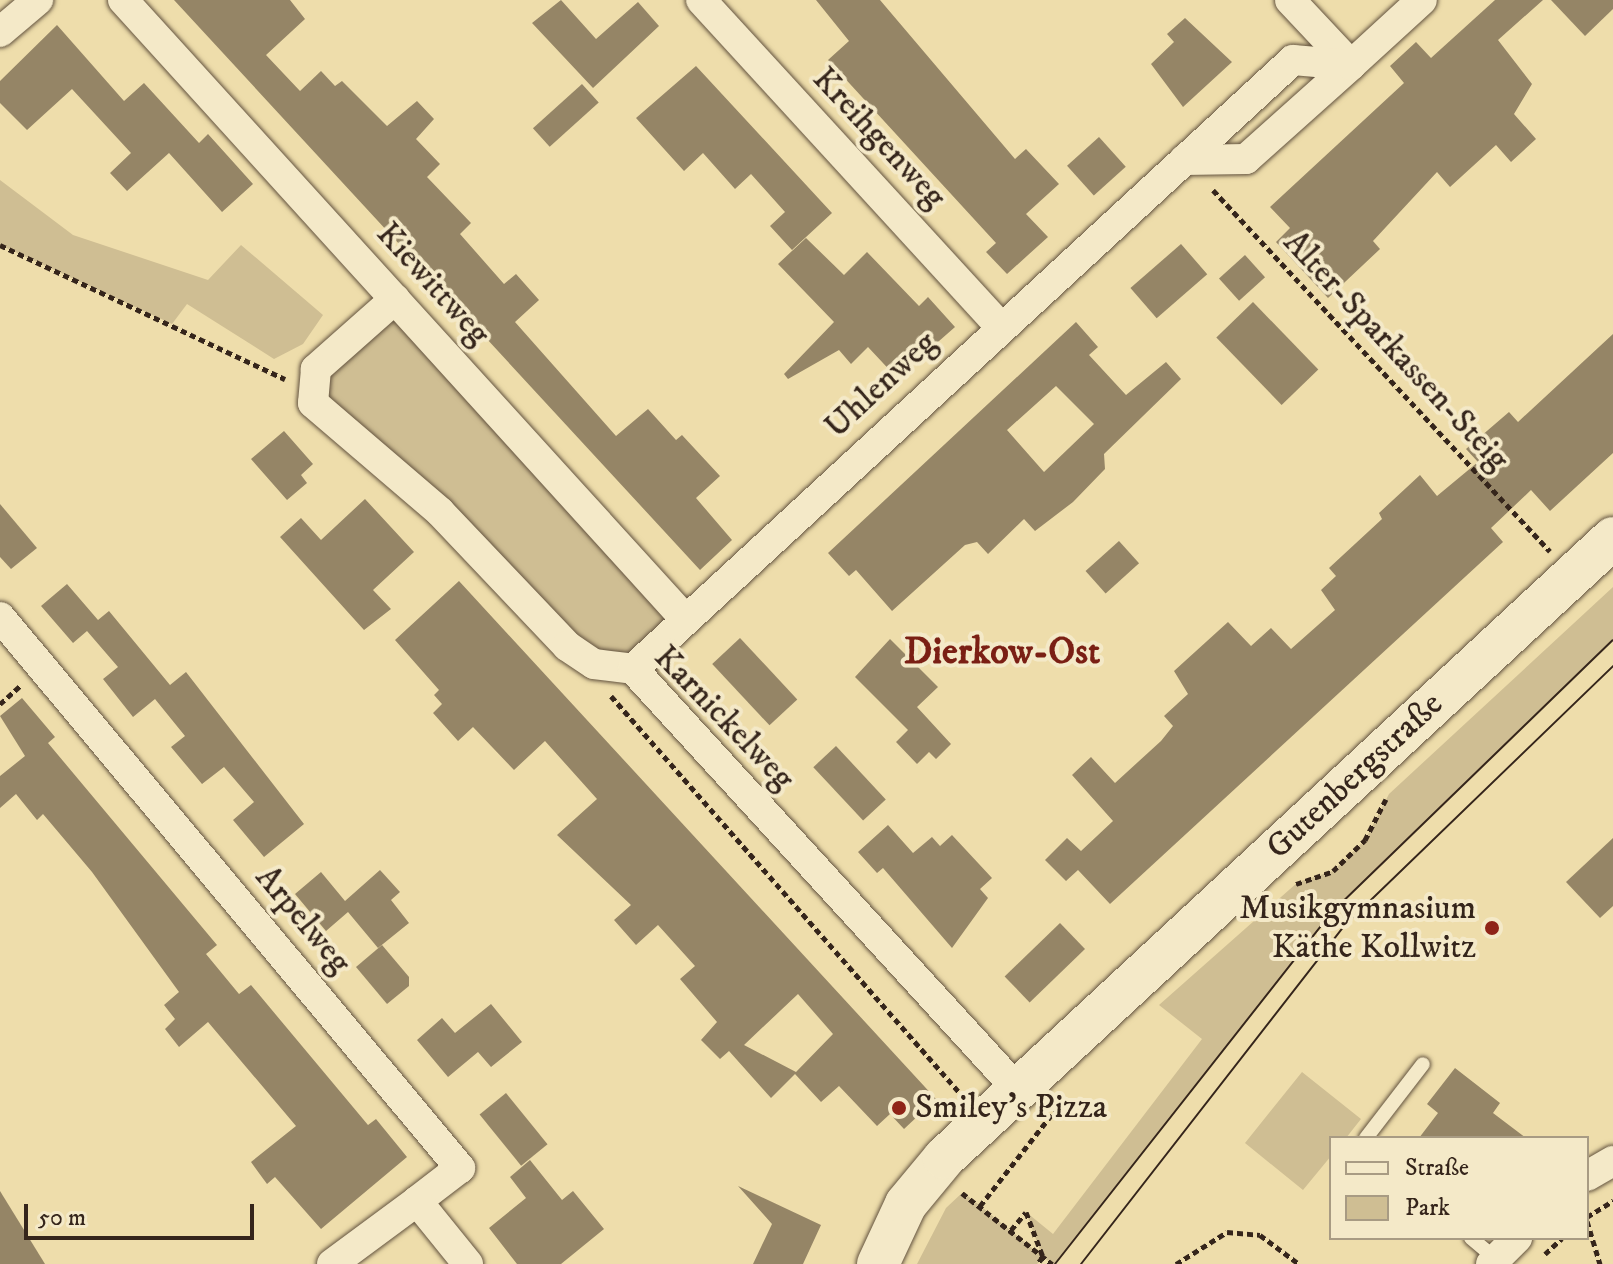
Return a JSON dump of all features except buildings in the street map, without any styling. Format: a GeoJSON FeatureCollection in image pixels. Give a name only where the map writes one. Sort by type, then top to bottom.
{"type":"FeatureCollection","features":[{"type":"Feature","properties":{"kind":"street"},"geometry":{"type":"LineString","coordinates":[[0,32],[38,0]]}},
{"type":"Feature","properties":{"kind":"street","name":"Kiewittweg"},"geometry":{"type":"LineString","coordinates":[[123,0],[685,619]]}},
{"type":"Feature","properties":{"kind":"street","name":"Kreihgenweg"},"geometry":{"type":"LineString","coordinates":[[701,0],[1000,326]]}},
{"type":"Feature","properties":{"kind":"street"},"geometry":{"type":"LineString","coordinates":[[1290,0],[1351,65]]}},
{"type":"Feature","properties":{"kind":"street"},"geometry":{"type":"LineString","coordinates":[[1184,160],[1246,159],[1422,0]]}},
{"type":"Feature","properties":{"kind":"street","name":"Uhlenweg"},"geometry":{"type":"LineString","coordinates":[[633,669],[1000,326],[1293,60],[1351,65]]}},
{"type":"Feature","properties":{"kind":"street"},"geometry":{"type":"LineString","coordinates":[[310,388],[316,369],[395,299]]}},
{"type":"Feature","properties":{"kind":"street","name":"Karnickelweg"},"geometry":{"type":"LineString","coordinates":[[310,388],[329,422],[440,512],[567,646],[594,664],[633,669],[1017,1089]]}},
{"type":"Feature","properties":{"kind":"street","name":"Gutenbergstraße"},"geometry":{"type":"LineString","coordinates":[[878,1264],[917,1188],[1017,1089],[1613,538]]}},
{"type":"Feature","properties":{"kind":"street","name":"Arpelweg"},"geometry":{"type":"LineString","coordinates":[[0,617],[460,1168],[417,1201]]}},
{"type":"Feature","properties":{"kind":"street"},"geometry":{"type":"LineString","coordinates":[[1589,1175],[1613,1161]]}},
{"type":"Feature","properties":{"kind":"street"},"geometry":{"type":"LineString","coordinates":[[332,1264],[417,1201],[468,1264]]}},
{"type":"Feature","properties":{"kind":"lane"},"geometry":{"type":"LineString","coordinates":[[1368,1136],[1423,1064]]}},
{"type":"Feature","properties":{"kind":"lane"},"geometry":{"type":"LineString","coordinates":[[1475,1240],[1502,1254]]}},
{"type":"Feature","properties":{"kind":"path","name":"Alter-Sparkassen-Steig"},"geometry":{"type":"LineString","coordinates":[[1184,160],[1572,575]]}},
{"type":"Feature","properties":{"kind":"path"},"geometry":{"type":"LineString","coordinates":[[0,245],[310,388]]}},
{"type":"Feature","properties":{"kind":"path"},"geometry":{"type":"LineString","coordinates":[[608,693],[959,1092]]}},
{"type":"Feature","properties":{"kind":"path"},"geometry":{"type":"LineString","coordinates":[[917,1188],[946,1208],[963,1192],[1052,1264]]}},
{"type":"Feature","properties":{"kind":"path"},"geometry":{"type":"LineString","coordinates":[[1589,1218],[1613,1201]]}},
{"type":"Feature","properties":{"kind":"path"},"geometry":{"type":"LineString","coordinates":[[1011,1230],[1026,1212],[1043,1257]]}},
{"type":"Feature","properties":{"kind":"path"},"geometry":{"type":"LineString","coordinates":[[1589,1226],[1600,1264]]}},
{"type":"Feature","properties":{"kind":"path"},"geometry":{"type":"LineString","coordinates":[[1176,1264],[1227,1232],[1260,1235],[1299,1264]]}},
{"type":"Feature","properties":{"kind":"path"},"geometry":{"type":"LineString","coordinates":[[1535,1264],[1560,1240]]}},
{"type":"Feature","properties":{"kind":"path"},"geometry":{"type":"LineString","coordinates":[[1037,1264],[1043,1257]]}},
{"type":"Feature","properties":{"kind":"green space"},"geometry":{"type":"Polygon","coordinates":[[[0,180],[73,235],[208,280],[241,245],[323,315],[303,344],[274,359],[187,304],[172,324],[0,245],[0,180]]]}},
{"type":"Feature","properties":{"kind":"green space"},"geometry":{"type":"Polygon","coordinates":[[[395,299],[685,619],[633,669],[594,664],[329,422],[316,369],[395,299]]]}},
{"type":"Feature","properties":{"kind":"green space"},"geometry":{"type":"Polygon","coordinates":[[[1613,587],[1613,640],[1331,913],[1055,1264],[1043,1258],[1037,1264],[917,1264],[946,1208],[963,1192],[1042,1256],[1026,1212],[1053,1234],[1202,1039],[1159,1005],[1298,882],[1333,871],[1365,840],[1389,794],[1613,587]]]}},
{"type":"Feature","properties":{"kind":"green space"},"geometry":{"type":"Polygon","coordinates":[[[1302,1072],[1361,1119],[1348,1136],[1329,1136],[1329,1158],[1303,1190],[1245,1143],[1302,1072]]]}},
{"type":"Feature","properties":{"kind":"tram line"},"geometry":{"type":"LineString","coordinates":[[1055,1264],[1331,913],[1613,640]]}},
{"type":"Feature","properties":{"kind":"tram line"},"geometry":{"type":"LineString","coordinates":[[1081,1264],[1345,925],[1613,666]]}},
{"type":"Feature","properties":{"kind":"place","name":"Musikgymnasium Käthe Kollwitz"},"geometry":{"type":"Point","coordinates":[1492,928]}},
{"type":"Feature","properties":{"kind":"place","name":"Smiley's Pizza"},"geometry":{"type":"Point","coordinates":[899,1108]}},
{"type":"Feature","properties":{"kind":"district","name":"Dierkow-Ost"},"geometry":{"type":"Point","coordinates":[1002,653]}}]}
